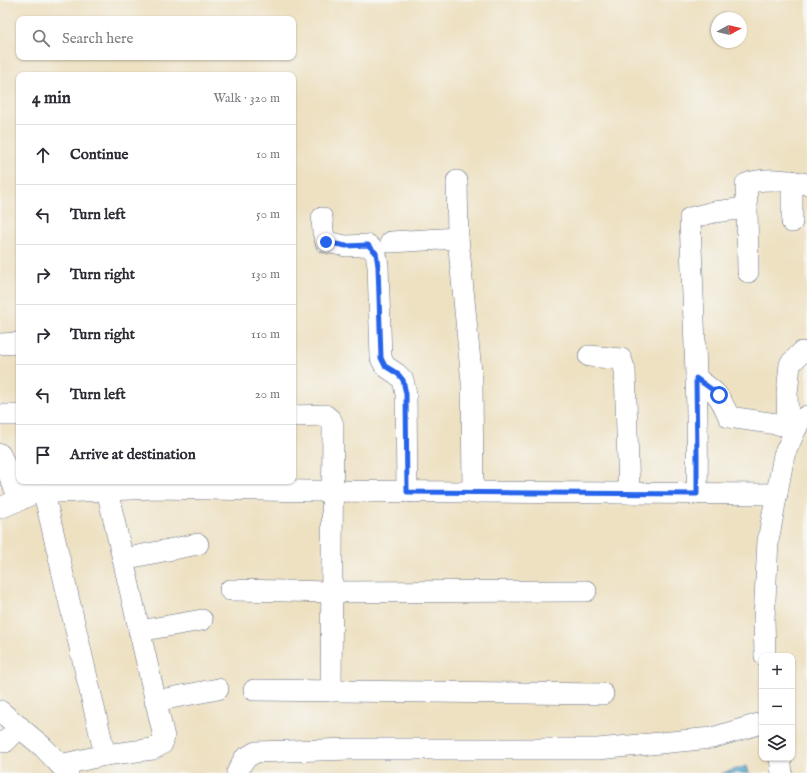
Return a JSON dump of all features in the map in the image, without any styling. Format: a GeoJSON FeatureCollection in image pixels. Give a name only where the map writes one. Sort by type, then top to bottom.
{"type":"FeatureCollection","features":[{"type":"Feature","properties":{"kind":"street"},"geometry":{"type":"LineString","coordinates":[[748,272],[746,184],[756,180],[800,183],[792,222]]}},
{"type":"Feature","properties":{"kind":"street"},"geometry":{"type":"LineString","coordinates":[[457,181],[458,238],[472,382],[473,492]]}},
{"type":"Feature","properties":{"kind":"street"},"geometry":{"type":"LineString","coordinates":[[697,494],[696,378],[690,218],[714,212],[747,208]]}},
{"type":"Feature","properties":{"kind":"street"},"geometry":{"type":"LineString","coordinates":[[322,218],[323,232],[326,242],[346,246],[368,245],[376,253],[378,266],[381,358],[385,366],[398,374],[403,380],[406,394],[407,492]]}},
{"type":"Feature","properties":{"kind":"street"},"geometry":{"type":"LineString","coordinates":[[391,242],[458,238]]}},
{"type":"Feature","properties":{"kind":"street"},"geometry":{"type":"LineString","coordinates":[[0,344],[16,343]]}},
{"type":"Feature","properties":{"kind":"street"},"geometry":{"type":"LineString","coordinates":[[765,653],[764,619],[768,541],[784,455],[797,423],[788,394],[790,364],[802,352]]}},
{"type":"Feature","properties":{"kind":"street"},"geometry":{"type":"LineString","coordinates":[[588,356],[621,359],[623,363],[625,370],[628,493]]}},
{"type":"Feature","properties":{"kind":"street"},"geometry":{"type":"LineString","coordinates":[[696,378],[719,395],[729,417],[797,423]]}},
{"type":"Feature","properties":{"kind":"street"},"geometry":{"type":"LineString","coordinates":[[296,416],[325,415],[331,420],[333,426],[334,492],[331,692]]}},
{"type":"Feature","properties":{"kind":"street"},"geometry":{"type":"LineString","coordinates":[[0,416],[16,416]]}},
{"type":"Feature","properties":{"kind":"street"},"geometry":{"type":"LineString","coordinates":[[0,454],[20,500]]}},
{"type":"Feature","properties":{"kind":"street"},"geometry":{"type":"LineString","coordinates":[[0,508],[35,493],[156,488],[334,492],[777,494]]}},
{"type":"Feature","properties":{"kind":"street"},"geometry":{"type":"LineString","coordinates":[[0,711],[43,746],[64,769],[105,754],[153,749],[162,744],[164,737],[107,490]]}},
{"type":"Feature","properties":{"kind":"street"},"geometry":{"type":"LineString","coordinates":[[44,493],[105,754]]}},
{"type":"Feature","properties":{"kind":"street"},"geometry":{"type":"LineString","coordinates":[[123,559],[198,544]]}},
{"type":"Feature","properties":{"kind":"street"},"geometry":{"type":"LineString","coordinates":[[230,590],[332,592],[586,591]]}},
{"type":"Feature","properties":{"kind":"street"},"geometry":{"type":"LineString","coordinates":[[139,631],[202,620]]}},
{"type":"Feature","properties":{"kind":"street"},"geometry":{"type":"LineString","coordinates":[[155,701],[218,690]]}},
{"type":"Feature","properties":{"kind":"street"},"geometry":{"type":"LineString","coordinates":[[254,690],[603,694]]}},
{"type":"Feature","properties":{"kind":"street"},"geometry":{"type":"LineString","coordinates":[[237,773],[244,759],[256,752],[352,748],[598,749],[712,738],[759,724]]}},
{"type":"Feature","properties":{"kind":"street"},"geometry":{"type":"LineString","coordinates":[[0,742],[5,742],[20,727]]}},
{"type":"Feature","properties":{"kind":"street"},"geometry":{"type":"LineString","coordinates":[[780,761],[782,773]]}},
{"type":"Feature","properties":{"kind":"water"},"geometry":{"type":"Polygon","coordinates":[[[747,766],[749,773],[722,773],[747,766]]]}},
{"type":"Feature","properties":{"kind":"route"},"geometry":{"type":"LineString","coordinates":[[326,242],[346,246],[368,245],[376,253],[378,266],[381,358],[385,366],[398,374],[403,380],[406,394],[407,492],[697,494],[696,378],[719,395]]}}]}
